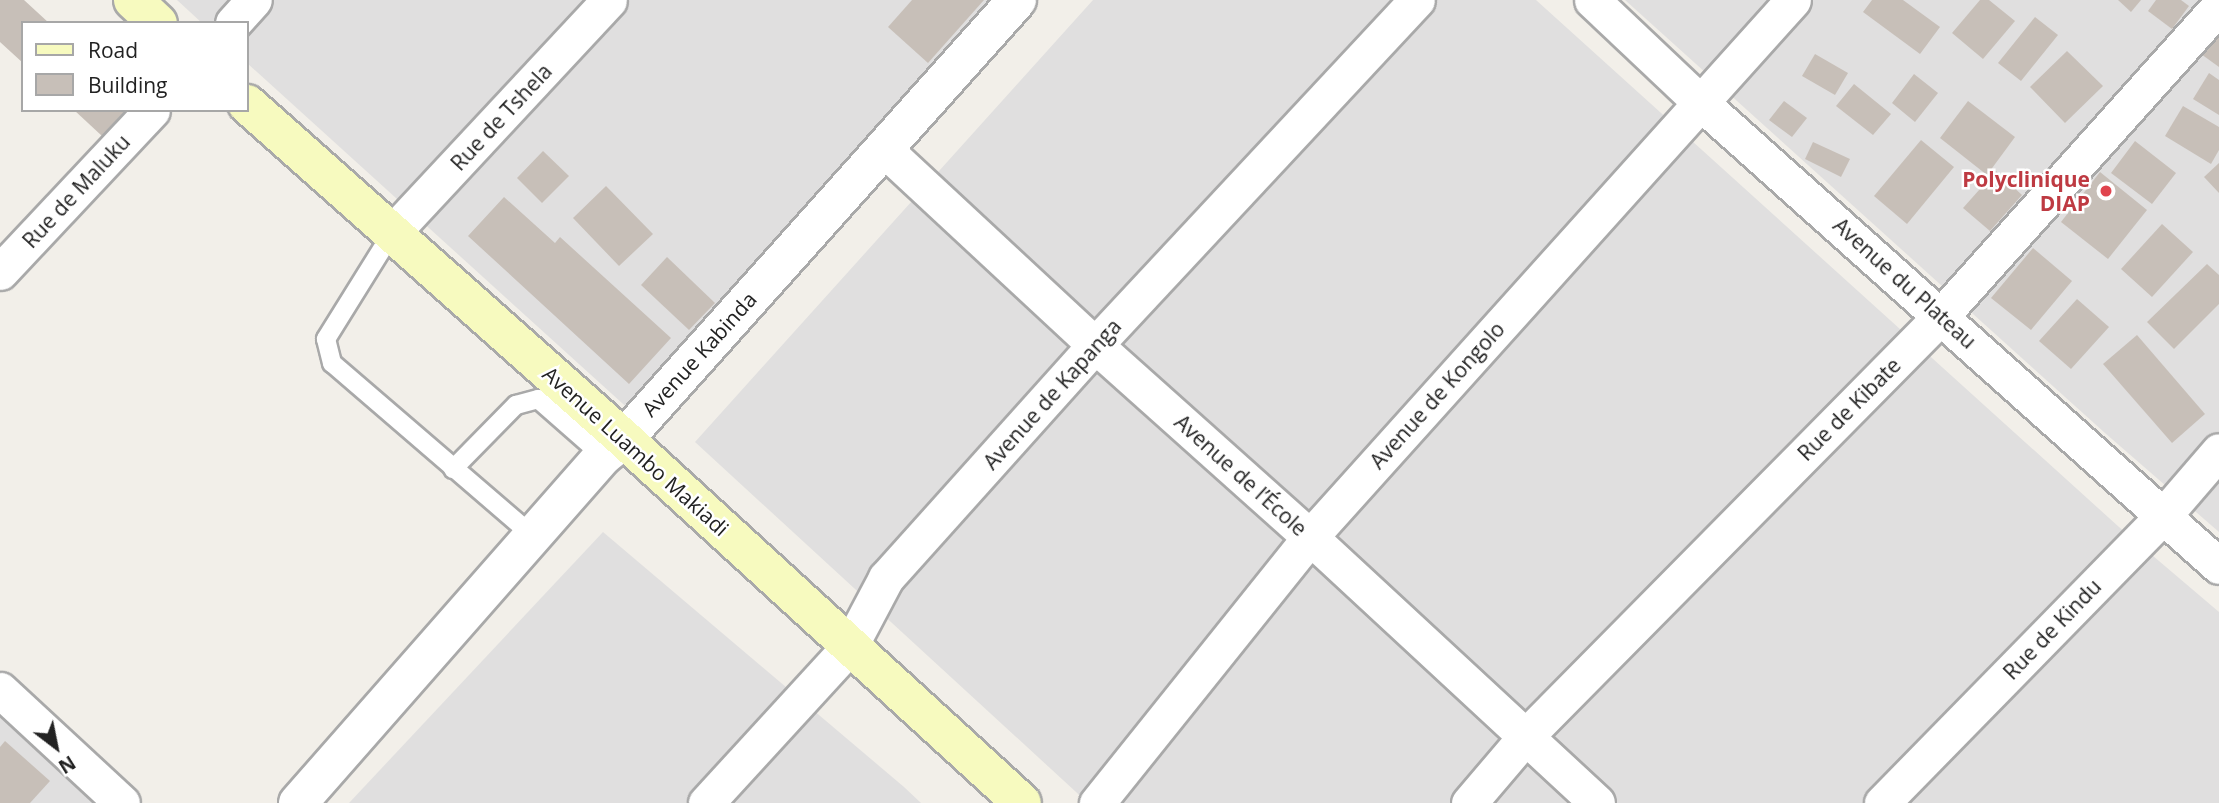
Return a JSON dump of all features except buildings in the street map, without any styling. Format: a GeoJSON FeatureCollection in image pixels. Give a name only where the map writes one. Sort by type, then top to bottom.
{"type":"FeatureCollection","features":[{"type":"Feature","properties":{"kind":"main road"},"geometry":{"type":"LineString","coordinates":[[133,0],[156,21]]}},
{"type":"Feature","properties":{"kind":"main road","name":"Avenue Luambo Makiadi"},"geometry":{"type":"LineString","coordinates":[[248,105],[392,233],[614,447],[850,646],[1021,803]]}},
{"type":"Feature","properties":{"kind":"street"},"geometry":{"type":"LineString","coordinates":[[235,21],[254,0]]}},
{"type":"Feature","properties":{"kind":"street","name":"Rue de Tshela"},"geometry":{"type":"LineString","coordinates":[[392,233],[609,0]]}},
{"type":"Feature","properties":{"kind":"street","name":"Avenue Kabinda"},"geometry":{"type":"LineString","coordinates":[[298,803],[533,536],[1017,0]]}},
{"type":"Feature","properties":{"kind":"street","name":"Avenue de Kapanga"},"geometry":{"type":"LineString","coordinates":[[706,803],[850,646],[886,578],[1095,345],[1417,0]]}},
{"type":"Feature","properties":{"kind":"street","name":"Avenue du Plateau"},"geometry":{"type":"LineString","coordinates":[[1592,0],[1700,102],[2219,566]]}},
{"type":"Feature","properties":{"kind":"street","name":"Avenue de Kongolo"},"geometry":{"type":"LineString","coordinates":[[1097,803],[1310,537],[1793,0]]}},
{"type":"Feature","properties":{"kind":"street","name":"Rue de Kibate"},"geometry":{"type":"LineString","coordinates":[[1469,803],[1525,736],[1941,316],[2219,6]]}},
{"type":"Feature","properties":{"kind":"street","name":"Rue de Maluku"},"geometry":{"type":"LineString","coordinates":[[0,272],[150,112]]}},
{"type":"Feature","properties":{"kind":"street","name":"Avenue de l’École"},"geometry":{"type":"LineString","coordinates":[[883,148],[1597,803]]}},
{"type":"Feature","properties":{"kind":"street","name":"Rue de Kindu"},"geometry":{"type":"LineString","coordinates":[[1882,803],[2164,515],[2219,451]]}},
{"type":"Feature","properties":{"kind":"street"},"geometry":{"type":"LineString","coordinates":[[3,699],[122,803]]}},
{"type":"Feature","properties":{"kind":"lane"},"geometry":{"type":"LineString","coordinates":[[392,233],[326,339],[332,363],[533,536]]}},
{"type":"Feature","properties":{"kind":"lane"},"geometry":{"type":"LineString","coordinates":[[453,469],[516,405],[538,399],[614,447]]}},
{"type":"Feature","properties":{"kind":"shaded area"},"geometry":{"type":"Polygon","coordinates":[[[177,0],[997,0],[633,413],[248,64],[248,21],[200,21],[177,0]]]}},
{"type":"Feature","properties":{"kind":"shaded area"},"geometry":{"type":"Polygon","coordinates":[[[1093,0],[1536,0],[2119,527],[2219,612],[2219,803],[1088,803],[695,442],[1093,0]]]}},
{"type":"Feature","properties":{"kind":"shaded area"},"geometry":{"type":"Polygon","coordinates":[[[1625,0],[2219,0],[2219,532],[2105,433],[1625,0]]]}},
{"type":"Feature","properties":{"kind":"shaded area"},"geometry":{"type":"Polygon","coordinates":[[[603,532],[904,787],[921,803],[349,803],[603,532]]]}},
{"type":"Feature","properties":{"kind":"shaded area"},"geometry":{"type":"Polygon","coordinates":[[[0,709],[104,803],[0,803],[0,709]]]}},
{"type":"Feature","properties":{"kind":"place","name":"Polyclinique DIAP"},"geometry":{"type":"Point","coordinates":[2106,191]}}]}
